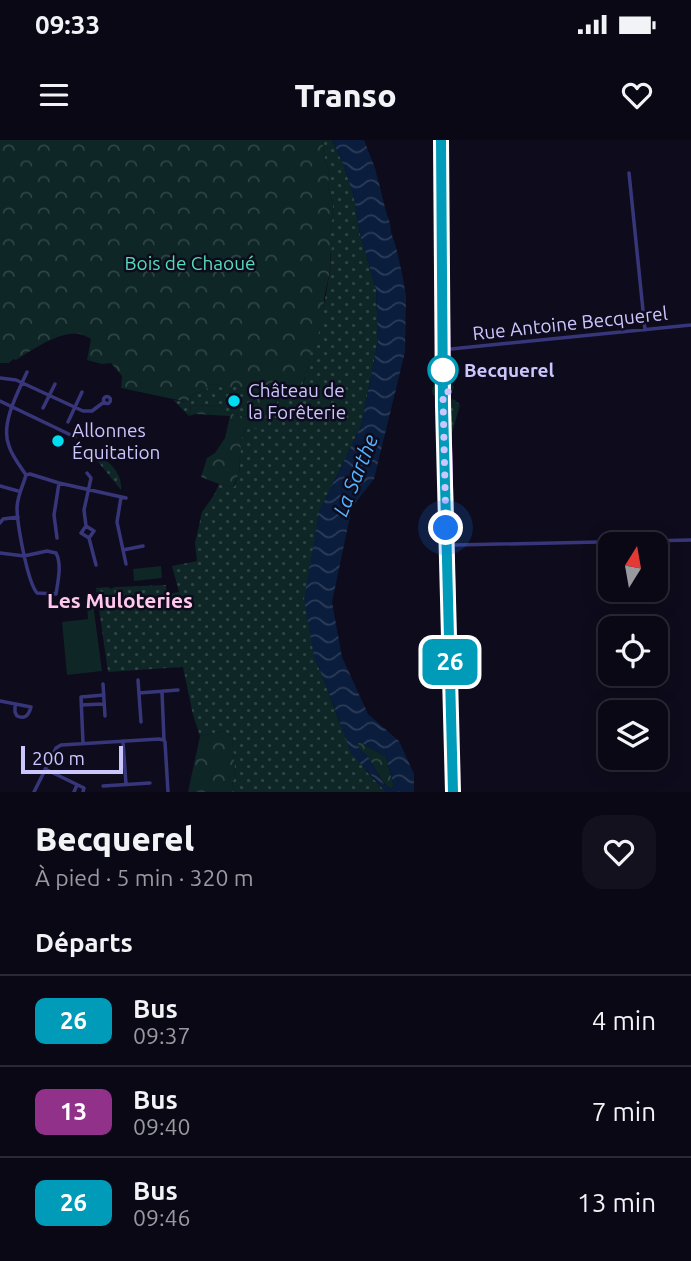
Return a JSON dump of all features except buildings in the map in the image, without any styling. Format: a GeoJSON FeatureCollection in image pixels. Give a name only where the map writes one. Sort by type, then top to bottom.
{"type":"FeatureCollection","features":[{"type":"Feature","properties":{"kind":"main road"},"geometry":{"type":"LineString","coordinates":[[443,140],[455,792]]}},
{"type":"Feature","properties":{"kind":"street"},"geometry":{"type":"LineString","coordinates":[[629,173],[645,330]]}},
{"type":"Feature","properties":{"kind":"street","name":"Rue Antoine Becquerel"},"geometry":{"type":"LineString","coordinates":[[451,349],[691,325]]}},
{"type":"Feature","properties":{"kind":"street"},"geometry":{"type":"LineString","coordinates":[[0,553],[24,555],[47,551],[56,553],[59,564],[56,594],[37,593],[33,589],[24,555],[17,508],[19,491],[26,475],[8,444],[7,437],[11,406],[27,372]]}},
{"type":"Feature","properties":{"kind":"street"},"geometry":{"type":"LineString","coordinates":[[0,379],[12,379],[83,411],[92,411],[104,402]]}},
{"type":"Feature","properties":{"kind":"street"},"geometry":{"type":"LineString","coordinates":[[43,408],[55,384]]}},
{"type":"Feature","properties":{"kind":"street"},"geometry":{"type":"LineString","coordinates":[[68,422],[82,393]]}},
{"type":"Feature","properties":{"kind":"street"},"geometry":{"type":"LineString","coordinates":[[0,401],[75,437]]}},
{"type":"Feature","properties":{"kind":"street"},"geometry":{"type":"LineString","coordinates":[[87,473],[90,478],[84,510],[86,526],[81,533],[89,538],[96,565]]}},
{"type":"Feature","properties":{"kind":"street"},"geometry":{"type":"LineString","coordinates":[[26,475],[123,498],[117,522],[126,564]]}},
{"type":"Feature","properties":{"kind":"street"},"geometry":{"type":"LineString","coordinates":[[57,537],[54,514],[60,483]]}},
{"type":"Feature","properties":{"kind":"street"},"geometry":{"type":"LineString","coordinates":[[0,486],[19,491]]}},
{"type":"Feature","properties":{"kind":"street"},"geometry":{"type":"LineString","coordinates":[[1,519],[19,517]]}},
{"type":"Feature","properties":{"kind":"street"},"geometry":{"type":"LineString","coordinates":[[86,526],[94,531],[89,538]]}},
{"type":"Feature","properties":{"kind":"street"},"geometry":{"type":"LineString","coordinates":[[455,545],[691,540]]}},
{"type":"Feature","properties":{"kind":"street"},"geometry":{"type":"LineString","coordinates":[[123,550],[143,546]]}},
{"type":"Feature","properties":{"kind":"street"},"geometry":{"type":"LineString","coordinates":[[138,680],[141,722]]}},
{"type":"Feature","properties":{"kind":"street"},"geometry":{"type":"LineString","coordinates":[[103,684],[105,716]]}},
{"type":"Feature","properties":{"kind":"street"},"geometry":{"type":"LineString","coordinates":[[139,693],[178,690]]}},
{"type":"Feature","properties":{"kind":"street"},"geometry":{"type":"LineString","coordinates":[[162,692],[169,792]]}},
{"type":"Feature","properties":{"kind":"street"},"geometry":{"type":"LineString","coordinates":[[83,743],[80,697],[104,695]]}},
{"type":"Feature","properties":{"kind":"street"},"geometry":{"type":"LineString","coordinates":[[0,701],[31,707],[29,714],[21,718],[17,716],[15,704]]}},
{"type":"Feature","properties":{"kind":"street"},"geometry":{"type":"LineString","coordinates":[[81,705],[104,704]]}},
{"type":"Feature","properties":{"kind":"street"},"geometry":{"type":"LineString","coordinates":[[34,792],[58,746],[164,740]]}},
{"type":"Feature","properties":{"kind":"street"},"geometry":{"type":"LineString","coordinates":[[122,741],[126,784]]}},
{"type":"Feature","properties":{"kind":"street"},"geometry":{"type":"LineString","coordinates":[[45,769],[84,788],[82,792]]}},
{"type":"Feature","properties":{"kind":"street"},"geometry":{"type":"LineString","coordinates":[[103,786],[150,783]]}},
{"type":"Feature","properties":{"kind":"street"},"geometry":{"type":"LineString","coordinates":[[74,792],[77,785]]}},
{"type":"Feature","properties":{"kind":"green space","name":"Bois de Chaoué"},"geometry":{"type":"Polygon","coordinates":[[[0,140],[322,140],[329,173],[328,188],[333,204],[330,229],[331,265],[323,319],[300,392],[279,386],[273,418],[256,429],[247,426],[241,441],[239,473],[233,487],[201,477],[207,458],[215,453],[225,438],[230,416],[189,416],[191,406],[219,405],[228,413],[246,417],[250,413],[256,392],[234,385],[227,394],[225,388],[216,384],[209,385],[206,390],[194,394],[187,402],[121,388],[122,376],[111,363],[102,364],[87,360],[91,339],[80,334],[64,335],[38,346],[16,360],[0,363],[0,140]]]}},
{"type":"Feature","properties":{"kind":"green space"},"geometry":{"type":"Polygon","coordinates":[[[322,140],[332,140],[354,197],[360,234],[376,289],[378,341],[361,426],[319,512],[314,657],[340,724],[367,772],[386,792],[234,792],[232,736],[224,731],[200,736],[183,667],[108,672],[96,588],[166,585],[167,594],[179,592],[172,566],[197,561],[195,543],[202,512],[219,484],[234,487],[239,473],[241,441],[247,426],[276,410],[279,386],[300,392],[320,328],[331,265],[330,229],[333,204],[328,188],[329,173],[322,140]]]}},
{"type":"Feature","properties":{"kind":"green space"},"geometry":{"type":"Polygon","coordinates":[[[443,358],[444,422],[439,410],[443,399],[433,395],[432,391],[443,358]]]}},
{"type":"Feature","properties":{"kind":"green space"},"geometry":{"type":"Polygon","coordinates":[[[448,372],[454,388],[448,397],[448,372]]]}},
{"type":"Feature","properties":{"kind":"green space"},"geometry":{"type":"Polygon","coordinates":[[[216,384],[225,388],[229,394],[234,385],[256,392],[250,413],[246,417],[228,413],[219,405],[191,406],[189,416],[173,400],[187,402],[194,394],[216,384]]]}},
{"type":"Feature","properties":{"kind":"green space"},"geometry":{"type":"Polygon","coordinates":[[[448,398],[460,405],[449,444],[448,398]]]}},
{"type":"Feature","properties":{"kind":"green space"},"geometry":{"type":"Polygon","coordinates":[[[94,457],[110,463],[120,479],[121,490],[94,457]]]}},
{"type":"Feature","properties":{"kind":"green space"},"geometry":{"type":"Polygon","coordinates":[[[161,566],[162,578],[134,581],[133,569],[161,566]]]}},
{"type":"Feature","properties":{"kind":"green space"},"geometry":{"type":"Polygon","coordinates":[[[86,596],[92,596],[102,671],[67,675],[62,622],[88,619],[86,596]]]}},
{"type":"Feature","properties":{"kind":"green space"},"geometry":{"type":"Polygon","coordinates":[[[224,731],[232,736],[234,792],[188,792],[200,736],[224,731]]]}},
{"type":"Feature","properties":{"kind":"green space"},"geometry":{"type":"Polygon","coordinates":[[[360,742],[386,757],[394,787],[390,789],[381,779],[359,749],[360,742]]]}},
{"type":"Feature","properties":{"kind":"water","name":"La Sarthe"},"geometry":{"type":"Polygon","coordinates":[[[332,140],[364,140],[375,168],[403,278],[406,297],[405,352],[374,479],[352,507],[332,602],[342,657],[368,714],[399,741],[414,774],[414,792],[386,792],[351,753],[314,657],[304,599],[319,512],[361,426],[378,341],[376,289],[344,166],[332,140]],[[358,743],[359,749],[368,757],[390,789],[394,787],[386,757],[358,743]]]}},
{"type":"Feature","properties":{"kind":"bus line","name":"26"},"geometry":{"type":"LineString","coordinates":[[441,140],[443,406],[453,792]]}},
{"type":"Feature","properties":{"kind":"place","name":"Becquerel"},"geometry":{"type":"Point","coordinates":[443,370]}},
{"type":"Feature","properties":{"kind":"place","name":"Château de la Forêterie"},"geometry":{"type":"Point","coordinates":[234,401]}},
{"type":"Feature","properties":{"kind":"place","name":"Allonnes Équitation"},"geometry":{"type":"Point","coordinates":[58,441]}},
{"type":"Feature","properties":{"kind":"district","name":"Les Muloteries"},"geometry":{"type":"Point","coordinates":[120,600]}},
{"type":"Feature","properties":{"kind":"route"},"geometry":{"type":"LineString","coordinates":[[443,370],[448,372],[448,399],[443,399],[446,528]]}}]}
